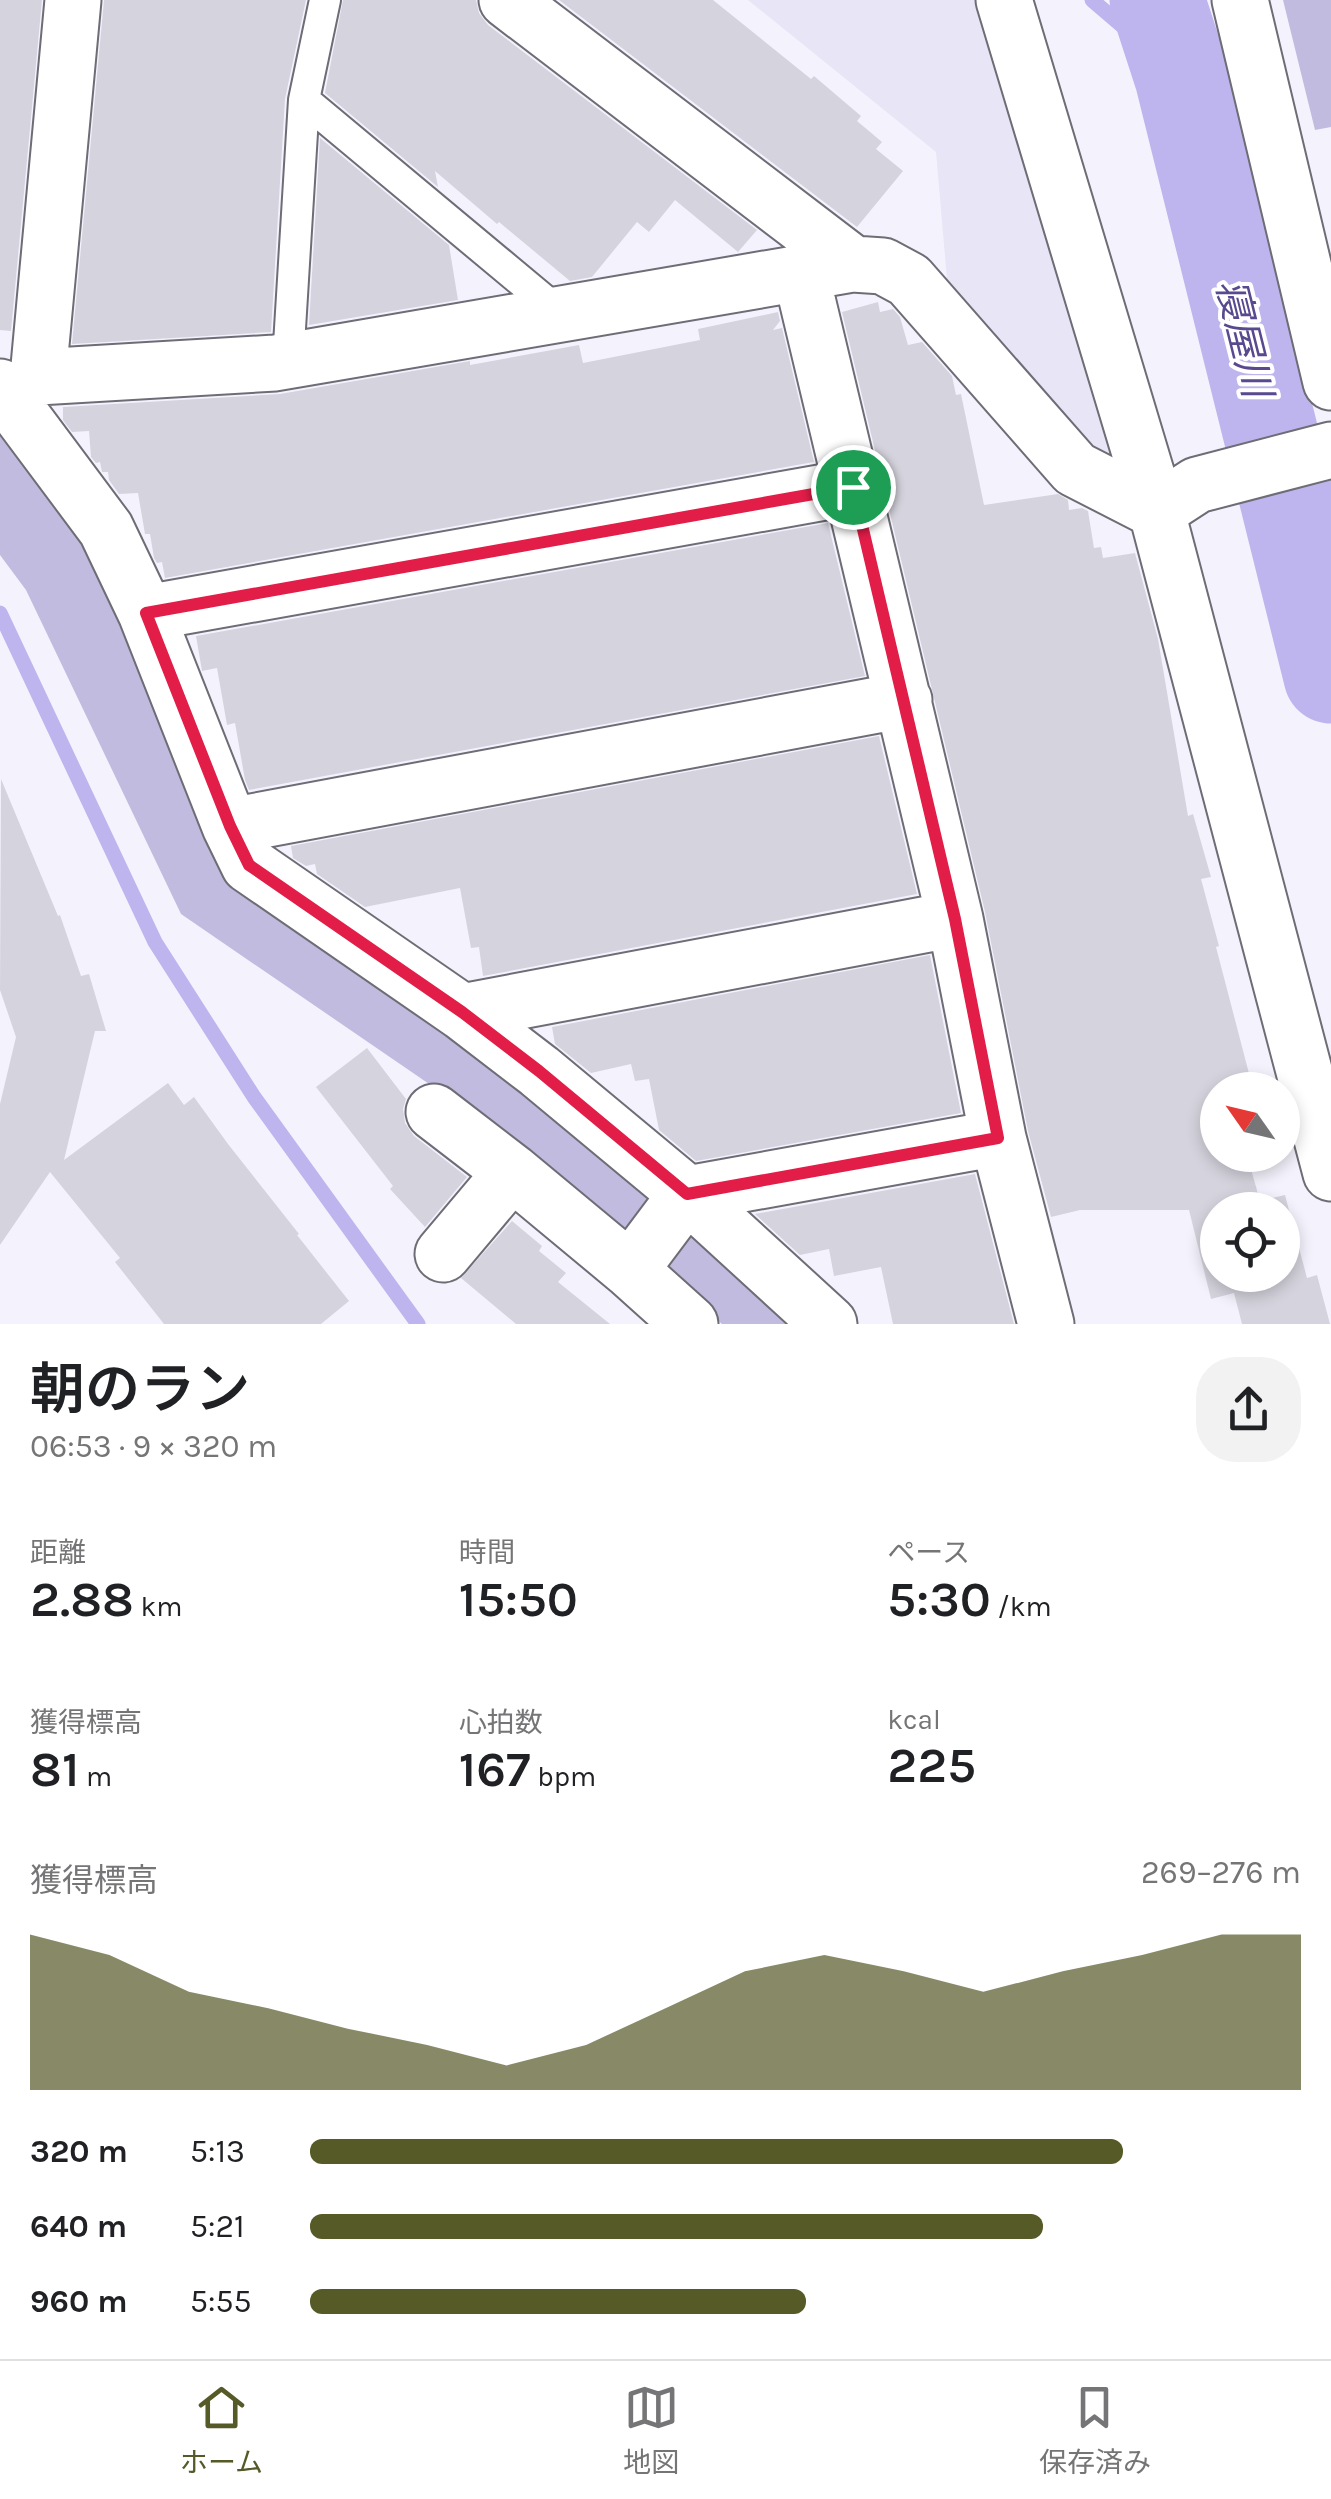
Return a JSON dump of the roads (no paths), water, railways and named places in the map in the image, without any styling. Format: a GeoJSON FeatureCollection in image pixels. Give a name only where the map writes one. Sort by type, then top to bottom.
{"type":"FeatureCollection","features":[{"type":"Feature","properties":{"kind":"street"},"geometry":{"type":"LineString","coordinates":[[73,0],[13,383],[106,529],[146,613],[249,865],[462,1012],[539,1071],[687,1194],[829,1324]]}},
{"type":"Feature","properties":{"kind":"street"},"geometry":{"type":"LineString","coordinates":[[507,0],[854,264]]}},
{"type":"Feature","properties":{"kind":"street"},"geometry":{"type":"LineString","coordinates":[[1004,0],[1177,498],[1331,1172]]}},
{"type":"Feature","properties":{"kind":"street"},"geometry":{"type":"LineString","coordinates":[[1240,0],[1331,382]]}},
{"type":"Feature","properties":{"kind":"street"},"geometry":{"type":"LineString","coordinates":[[13,383],[288,361],[854,264],[883,266],[908,280],[1076,469],[1177,498],[1323,453]]}},
{"type":"Feature","properties":{"kind":"street"},"geometry":{"type":"LineString","coordinates":[[801,274],[955,919],[998,1138],[1046,1324]]}},
{"type":"Feature","properties":{"kind":"street"},"geometry":{"type":"LineString","coordinates":[[146,613],[853,487]]}},
{"type":"Feature","properties":{"kind":"street"},"geometry":{"type":"LineString","coordinates":[[230,826],[904,700]]}},
{"type":"Feature","properties":{"kind":"street"},"geometry":{"type":"LineString","coordinates":[[462,1012],[955,919]]}},
{"type":"Feature","properties":{"kind":"street"},"geometry":{"type":"LineString","coordinates":[[434,1112],[512,1172],[690,1324]]}},
{"type":"Feature","properties":{"kind":"street"},"geometry":{"type":"LineString","coordinates":[[630,1270],[687,1194],[998,1138]]}},
{"type":"Feature","properties":{"kind":"street"},"geometry":{"type":"LineString","coordinates":[[443,1254],[512,1172]]}},
{"type":"Feature","properties":{"kind":"lane"},"geometry":{"type":"LineString","coordinates":[[288,361],[304,100],[326,0]]}},
{"type":"Feature","properties":{"kind":"lane"},"geometry":{"type":"LineString","coordinates":[[304,100],[562,315]]}},
{"type":"Feature","properties":{"kind":"waterway"},"geometry":{"type":"LineString","coordinates":[[1092,0],[1182,77]]}},
{"type":"Feature","properties":{"kind":"waterway","name":"寝屋川"},"geometry":{"type":"LineString","coordinates":[[1157,0],[1182,77],[1331,676]]}},
{"type":"Feature","properties":{"kind":"waterway"},"geometry":{"type":"LineString","coordinates":[[0,613],[155,942],[254,1097],[418,1324]]}}]}
